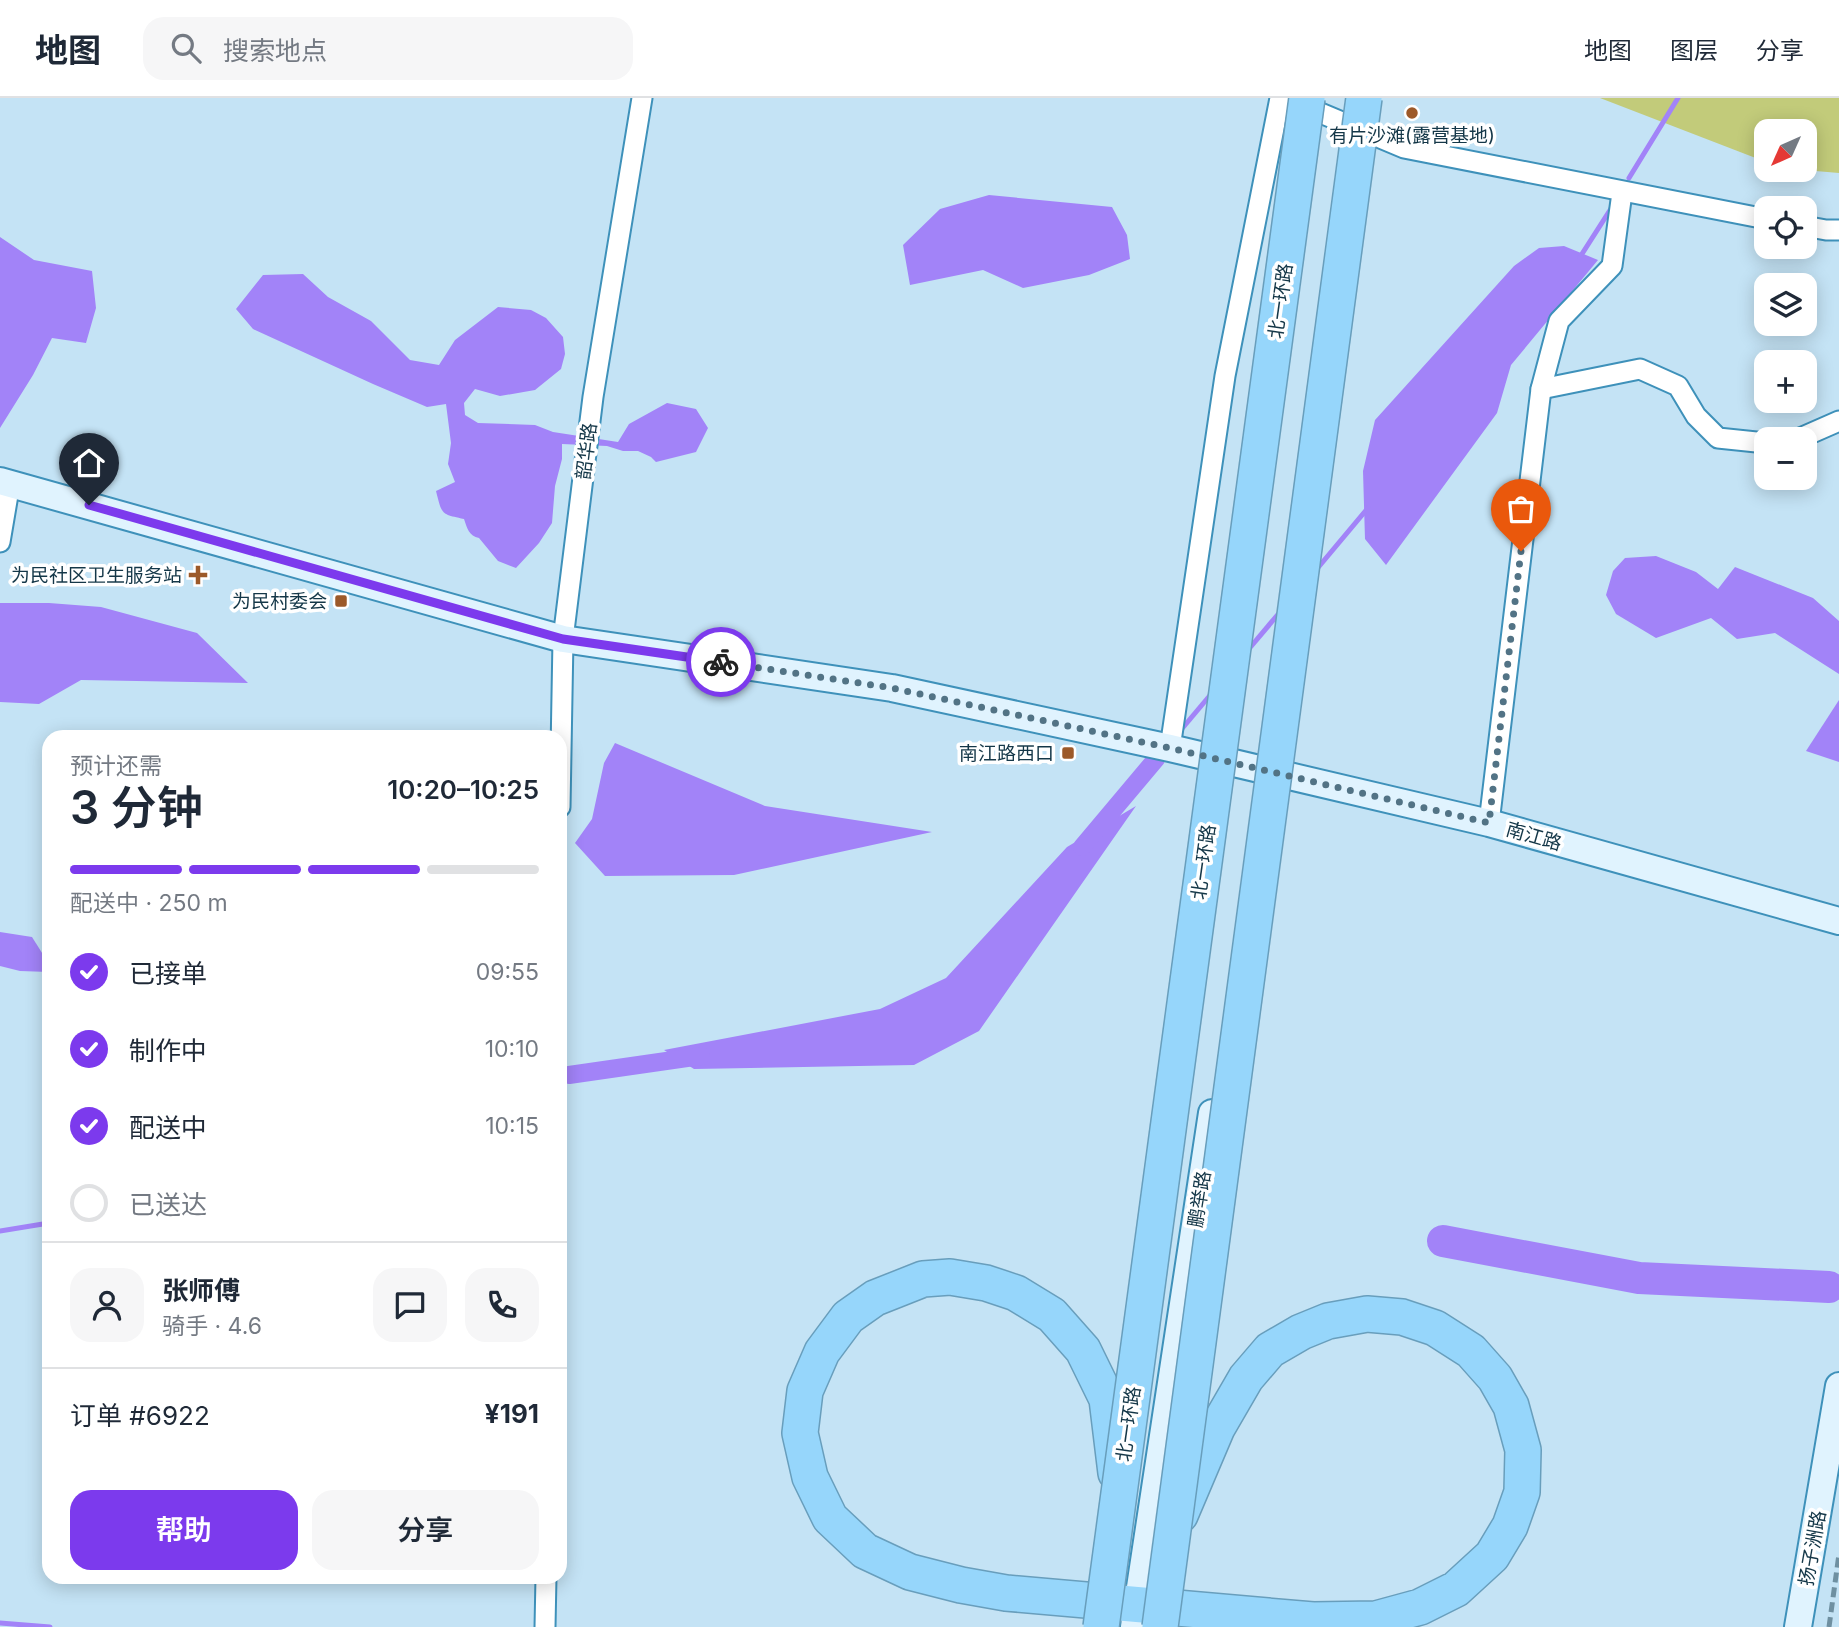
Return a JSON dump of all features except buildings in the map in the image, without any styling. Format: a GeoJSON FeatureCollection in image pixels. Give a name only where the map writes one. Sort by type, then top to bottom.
{"type":"FeatureCollection","features":[{"type":"Feature","properties":{"kind":"highway","name":"北一环路"},"geometry":{"type":"LineString","coordinates":[[1101,1627],[1307,98]]}},
{"type":"Feature","properties":{"kind":"highway"},"geometry":{"type":"LineString","coordinates":[[1172,1531],[1364,98]]}},
{"type":"Feature","properties":{"kind":"highway"},"geometry":{"type":"LineString","coordinates":[[1119,1492],[1107,1399],[1083,1350],[1052,1315],[1016,1293],[986,1283],[950,1277],[923,1279],[875,1298],[848,1317],[821,1352],[805,1391],[800,1433],[810,1477],[830,1518],[865,1551],[910,1572],[961,1585],[1144,1620],[1376,1619],[1420,1607],[1456,1590],[1492,1556],[1510,1526],[1522,1492],[1523,1450],[1511,1406],[1495,1378],[1471,1351],[1435,1328],[1402,1317],[1367,1314],[1328,1321],[1301,1332],[1270,1350],[1246,1378],[1217,1429],[1172,1531],[1144,1620]]}},
{"type":"Feature","properties":{"kind":"main road","name":"南江路"},"geometry":{"type":"LineString","coordinates":[[5,482],[563,639],[892,688],[1170,748],[1489,823],[1839,921]]}},
{"type":"Feature","properties":{"kind":"main road","name":"鹏举路"},"geometry":{"type":"LineString","coordinates":[[1144,1620],[1263,770]]}},
{"type":"Feature","properties":{"kind":"main road","name":"扬子洲路"},"geometry":{"type":"LineString","coordinates":[[1798,1627],[1839,1386]]}},
{"type":"Feature","properties":{"kind":"street","name":"韶华路"},"geometry":{"type":"LineString","coordinates":[[561,730],[563,639],[593,397],[642,98]]}},
{"type":"Feature","properties":{"kind":"street"},"geometry":{"type":"LineString","coordinates":[[1170,748],[1225,376],[1282,98],[1404,148],[1754,217]]}},
{"type":"Feature","properties":{"kind":"street"},"geometry":{"type":"LineString","coordinates":[[1489,823],[1541,389],[1559,321],[1612,266],[1621,200]]}},
{"type":"Feature","properties":{"kind":"street"},"geometry":{"type":"LineString","coordinates":[[1817,228],[1839,230]]}},
{"type":"Feature","properties":{"kind":"street"},"geometry":{"type":"LineString","coordinates":[[1541,389],[1640,369],[1678,386],[1696,416],[1718,438],[1754,442]]}},
{"type":"Feature","properties":{"kind":"street"},"geometry":{"type":"LineString","coordinates":[[1817,431],[1839,421]]}},
{"type":"Feature","properties":{"kind":"street"},"geometry":{"type":"LineString","coordinates":[[0,542],[5,482]]}},
{"type":"Feature","properties":{"kind":"street"},"geometry":{"type":"LineString","coordinates":[[545,1627],[546,1584]]}},
{"type":"Feature","properties":{"kind":"green space"},"geometry":{"type":"Polygon","coordinates":[[[1600,98],[1839,98],[1839,173],[1817,171],[1817,119],[1754,119],[1754,157],[1600,98]]]}},
{"type":"Feature","properties":{"kind":"shaded area"},"geometry":{"type":"Polygon","coordinates":[[[989,195],[1112,207],[1127,235],[1130,259],[1089,275],[1023,288],[983,270],[910,285],[903,245],[940,209],[989,195]]]}},
{"type":"Feature","properties":{"kind":"shaded area"},"geometry":{"type":"Polygon","coordinates":[[[0,237],[34,260],[92,271],[96,308],[86,343],[52,338],[0,428],[0,237]]]}},
{"type":"Feature","properties":{"kind":"shaded area"},"geometry":{"type":"Polygon","coordinates":[[[1564,246],[1598,260],[1511,365],[1497,413],[1386,565],[1365,539],[1363,471],[1375,420],[1514,266],[1539,248],[1564,246]]]}},
{"type":"Feature","properties":{"kind":"shaded area"},"geometry":{"type":"Polygon","coordinates":[[[303,274],[328,297],[371,321],[410,360],[439,365],[455,340],[498,307],[531,310],[546,318],[563,337],[565,354],[561,369],[535,390],[500,396],[475,389],[464,403],[465,415],[478,423],[535,425],[553,432],[618,442],[629,424],[667,403],[696,409],[708,428],[696,452],[656,462],[638,451],[623,451],[607,446],[562,444],[552,523],[539,543],[516,568],[498,561],[479,538],[471,533],[464,519],[447,514],[441,509],[436,491],[455,482],[448,464],[451,443],[446,404],[427,407],[373,384],[253,329],[236,309],[263,275],[303,274]]]}},
{"type":"Feature","properties":{"kind":"shaded area"},"geometry":{"type":"Polygon","coordinates":[[[1656,556],[1696,572],[1718,589],[1735,567],[1813,598],[1839,621],[1839,674],[1775,633],[1737,639],[1711,618],[1656,638],[1616,614],[1606,595],[1613,571],[1625,558],[1656,556]]]}},
{"type":"Feature","properties":{"kind":"shaded area"},"geometry":{"type":"Polygon","coordinates":[[[0,603],[101,607],[197,633],[248,683],[81,680],[39,704],[0,702],[0,603]]]}},
{"type":"Feature","properties":{"kind":"shaded area"},"geometry":{"type":"Polygon","coordinates":[[[1839,700],[1839,762],[1806,751],[1839,700]]]}},
{"type":"Feature","properties":{"kind":"shaded area"},"geometry":{"type":"Polygon","coordinates":[[[615,743],[765,806],[932,832],[734,875],[605,876],[575,843],[592,819],[604,763],[615,743]]]}},
{"type":"Feature","properties":{"kind":"shaded area"},"geometry":{"type":"Polygon","coordinates":[[[1136,806],[979,1031],[914,1065],[694,1069],[664,1050],[880,1009],[946,978],[1067,847],[1136,806]]]}},
{"type":"Feature","properties":{"kind":"shaded area"},"geometry":{"type":"Polygon","coordinates":[[[0,932],[32,937],[42,953],[42,972],[20,971],[0,966],[0,932]]]}},
{"type":"Feature","properties":{"kind":"waterway"},"geometry":{"type":"LineString","coordinates":[[1629,178],[1678,98]]}},
{"type":"Feature","properties":{"kind":"waterway"},"geometry":{"type":"LineString","coordinates":[[1580,257],[1612,207]]}},
{"type":"Feature","properties":{"kind":"waterway"},"geometry":{"type":"LineString","coordinates":[[1316,570],[1368,508]]}},
{"type":"Feature","properties":{"kind":"waterway"},"geometry":{"type":"LineString","coordinates":[[1248,650],[1280,612]]}},
{"type":"Feature","properties":{"kind":"waterway"},"geometry":{"type":"LineString","coordinates":[[1180,731],[1212,693]]}},
{"type":"Feature","properties":{"kind":"waterway"},"geometry":{"type":"LineString","coordinates":[[1082,847],[1156,759]]}},
{"type":"Feature","properties":{"kind":"waterway"},"geometry":{"type":"LineString","coordinates":[[569,1075],[701,1056]]}},
{"type":"Feature","properties":{"kind":"waterway"},"geometry":{"type":"LineString","coordinates":[[0,1231],[42,1224]]}},
{"type":"Feature","properties":{"kind":"waterway"},"geometry":{"type":"LineString","coordinates":[[1443,1241],[1639,1278],[1829,1287]]}},
{"type":"Feature","properties":{"kind":"waterway"},"geometry":{"type":"LineString","coordinates":[[0,1623],[50,1627]]}},
{"type":"Feature","properties":{"kind":"railway"},"geometry":{"type":"LineString","coordinates":[[1829,1627],[1839,1554]]}},
{"type":"Feature","properties":{"kind":"way so far"},"geometry":{"type":"LineString","coordinates":[[721,662],[892,688],[1170,748],[1489,823],[1521,551]]}},
{"type":"Feature","properties":{"kind":"place","name":"有片沙滩(露营基地)"},"geometry":{"type":"Point","coordinates":[1412,113]}},
{"type":"Feature","properties":{"kind":"place","name":"为民社区卫生服务站"},"geometry":{"type":"Point","coordinates":[198,575]}},
{"type":"Feature","properties":{"kind":"place","name":"为民村委会"},"geometry":{"type":"Point","coordinates":[341,601]}},
{"type":"Feature","properties":{"kind":"place","name":"南江路西口"},"geometry":{"type":"Point","coordinates":[1068,753]}},
{"type":"Feature","properties":{"kind":"route"},"geometry":{"type":"LineString","coordinates":[[89,505],[563,639],[721,662]]}}]}
